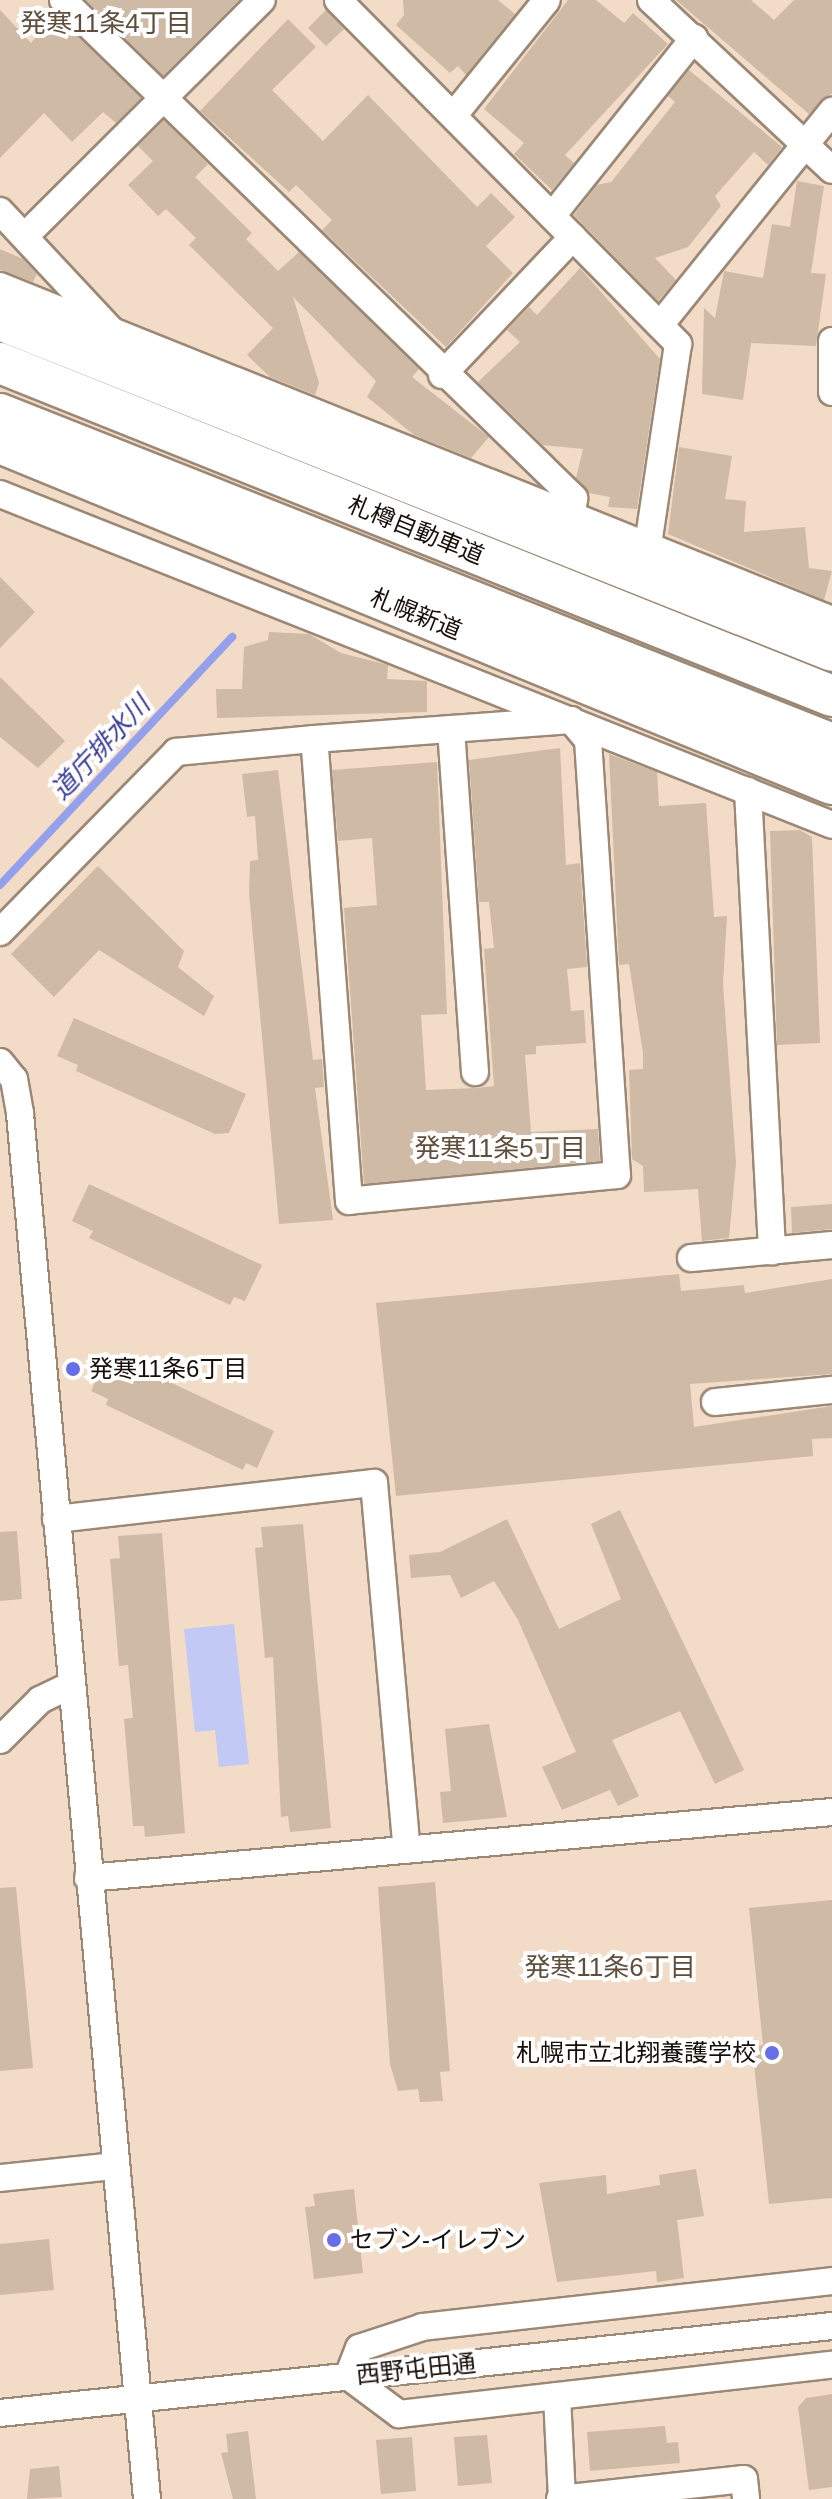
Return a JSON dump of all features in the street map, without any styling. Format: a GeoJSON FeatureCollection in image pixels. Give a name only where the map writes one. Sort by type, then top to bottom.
{"type":"FeatureCollection","features":[{"type":"Feature","properties":{"kind":"highway"},"geometry":{"type":"LineString","coordinates":[[0,320],[832,651]]}},
{"type":"Feature","properties":{"kind":"highway","name":"札樽自動車道"},"geometry":{"type":"LineString","coordinates":[[0,363],[832,696]]}},
{"type":"Feature","properties":{"kind":"highway","name":"札樽自動車道"},"geometry":{"type":"LineString","coordinates":[[0,414],[832,744]]}},
{"type":"Feature","properties":{"kind":"highway","name":"札幌新道"},"geometry":{"type":"LineString","coordinates":[[0,443],[832,784]]}},
{"type":"Feature","properties":{"kind":"street"},"geometry":{"type":"LineString","coordinates":[[63,0],[442,375],[574,498],[572,514]]}},
{"type":"Feature","properties":{"kind":"street"},"geometry":{"type":"LineString","coordinates":[[25,236],[262,0]]}},
{"type":"Feature","properties":{"kind":"street"},"geometry":{"type":"LineString","coordinates":[[338,0],[678,344],[648,545]]}},
{"type":"Feature","properties":{"kind":"street"},"geometry":{"type":"LineString","coordinates":[[453,116],[547,0]]}},
{"type":"Feature","properties":{"kind":"street"},"geometry":{"type":"LineString","coordinates":[[651,0],[808,140],[832,170]]}},
{"type":"Feature","properties":{"kind":"street"},"geometry":{"type":"LineString","coordinates":[[552,216],[694,38]]}},
{"type":"Feature","properties":{"kind":"street"},"geometry":{"type":"LineString","coordinates":[[660,325],[832,111]]}},
{"type":"Feature","properties":{"kind":"street"},"geometry":{"type":"LineString","coordinates":[[0,211],[112,331]]}},
{"type":"Feature","properties":{"kind":"street"},"geometry":{"type":"LineString","coordinates":[[442,375],[573,237]]}},
{"type":"Feature","properties":{"kind":"street"},"geometry":{"type":"LineString","coordinates":[[0,286],[832,620]]}},
{"type":"Feature","properties":{"kind":"street"},"geometry":{"type":"LineString","coordinates":[[832,341],[832,392]]}},
{"type":"Feature","properties":{"kind":"street"},"geometry":{"type":"LineString","coordinates":[[0,494],[832,825]]}},
{"type":"Feature","properties":{"kind":"street"},"geometry":{"type":"LineString","coordinates":[[481,727],[482,684]]}},
{"type":"Feature","properties":{"kind":"street"},"geometry":{"type":"LineString","coordinates":[[0,932],[176,752],[571,720]]}},
{"type":"Feature","properties":{"kind":"street"},"geometry":{"type":"LineString","coordinates":[[314,739],[349,1201],[617,1175],[588,740],[571,720]]}},
{"type":"Feature","properties":{"kind":"street"},"geometry":{"type":"LineString","coordinates":[[451,729],[475,1072]]}},
{"type":"Feature","properties":{"kind":"street"},"geometry":{"type":"LineString","coordinates":[[748,791],[772,1251]]}},
{"type":"Feature","properties":{"kind":"street"},"geometry":{"type":"LineString","coordinates":[[0,1062],[14,1079],[20,1114],[114,2166],[140,2397],[147,2499]]}},
{"type":"Feature","properties":{"kind":"street"},"geometry":{"type":"LineString","coordinates":[[691,1258],[832,1245]]}},
{"type":"Feature","properties":{"kind":"street"},"geometry":{"type":"LineString","coordinates":[[715,1402],[832,1390]]}},
{"type":"Feature","properties":{"kind":"street"},"geometry":{"type":"LineString","coordinates":[[56,1519],[374,1483],[407,1850]]}},
{"type":"Feature","properties":{"kind":"street"},"geometry":{"type":"LineString","coordinates":[[0,1740],[40,1700],[71,1685]]}},
{"type":"Feature","properties":{"kind":"street"},"geometry":{"type":"LineString","coordinates":[[88,1878],[832,1812]]}},
{"type":"Feature","properties":{"kind":"street"},"geometry":{"type":"LineString","coordinates":[[0,2178],[114,2166]]}},
{"type":"Feature","properties":{"kind":"street"},"geometry":{"type":"LineString","coordinates":[[832,2281],[423,2327],[359,2348],[348,2376],[399,2414],[832,2365]]}},
{"type":"Feature","properties":{"kind":"street","name":"西野屯田通"},"geometry":{"type":"LineString","coordinates":[[0,2413],[832,2326]]}},
{"type":"Feature","properties":{"kind":"street"},"geometry":{"type":"LineString","coordinates":[[557,2396],[561,2499],[744,2479],[746,2499]]}},
{"type":"Feature","properties":{"kind":"shaded area"},"geometry":{"type":"Polygon","coordinates":[[[234,1624],[249,1764],[219,1767],[215,1730],[195,1732],[184,1629],[234,1624]]]}},
{"type":"Feature","properties":{"kind":"building"},"geometry":{"type":"Polygon","coordinates":[[[86,0],[239,0],[163,76],[86,0]]]}},
{"type":"Feature","properties":{"kind":"building"},"geometry":{"type":"Polygon","coordinates":[[[403,0],[498,0],[515,14],[466,75],[458,66],[450,73],[396,25],[404,15],[403,0]]]}},
{"type":"Feature","properties":{"kind":"building"},"geometry":{"type":"Polygon","coordinates":[[[568,0],[596,0],[624,23],[633,13],[668,44],[565,155],[574,163],[552,190],[514,154],[524,143],[484,109],[568,0]]]}},
{"type":"Feature","properties":{"kind":"building"},"geometry":{"type":"Polygon","coordinates":[[[676,0],[751,0],[774,20],[794,0],[832,0],[832,93],[809,114],[676,0]]]}},
{"type":"Feature","properties":{"kind":"building"},"geometry":{"type":"Polygon","coordinates":[[[0,10],[31,43],[55,14],[141,98],[116,123],[103,112],[72,142],[44,113],[0,158],[0,10]]]}},
{"type":"Feature","properties":{"kind":"building"},"geometry":{"type":"Polygon","coordinates":[[[326,10],[344,29],[326,46],[308,28],[326,10]]]}},
{"type":"Feature","properties":{"kind":"building"},"geometry":{"type":"Polygon","coordinates":[[[288,19],[316,47],[272,90],[323,141],[368,95],[477,207],[491,193],[515,217],[486,246],[513,273],[446,347],[322,230],[332,220],[296,185],[289,192],[200,111],[288,19]]]}},
{"type":"Feature","properties":{"kind":"building"},"geometry":{"type":"Polygon","coordinates":[[[689,70],[782,147],[768,165],[754,152],[715,196],[721,206],[688,247],[655,258],[676,280],[658,301],[574,215],[597,185],[611,182],[675,102],[668,96],[689,70]]]}},
{"type":"Feature","properties":{"kind":"building"},"geometry":{"type":"Polygon","coordinates":[[[164,120],[208,164],[195,177],[252,233],[246,239],[278,271],[299,252],[419,369],[412,377],[489,437],[471,458],[414,435],[367,397],[376,381],[293,297],[319,383],[315,395],[270,377],[247,355],[273,328],[189,245],[196,238],[166,209],[158,216],[128,185],[153,161],[138,146],[164,120]]]}},
{"type":"Feature","properties":{"kind":"building"},"geometry":{"type":"Polygon","coordinates":[[[797,181],[824,186],[811,273],[826,274],[816,346],[751,343],[743,400],[702,394],[704,308],[715,318],[724,271],[763,278],[772,224],[790,227],[797,181]]]}},
{"type":"Feature","properties":{"kind":"building"},"geometry":{"type":"Polygon","coordinates":[[[0,249],[23,259],[37,274],[33,282],[0,270],[0,249]]]}},
{"type":"Feature","properties":{"kind":"building"},"geometry":{"type":"Polygon","coordinates":[[[580,268],[660,359],[637,509],[608,507],[610,497],[589,493],[576,478],[583,449],[543,445],[478,382],[520,342],[507,330],[529,307],[537,315],[580,268]]]}},
{"type":"Feature","properties":{"kind":"building"},"geometry":{"type":"Polygon","coordinates":[[[679,447],[732,456],[725,499],[746,501],[744,532],[805,527],[809,568],[832,571],[824,600],[668,534],[679,447]]]}},
{"type":"Feature","properties":{"kind":"building"},"geometry":{"type":"Polygon","coordinates":[[[0,577],[35,612],[0,648],[0,577]]]}},
{"type":"Feature","properties":{"kind":"building"},"geometry":{"type":"Polygon","coordinates":[[[269,632],[309,634],[341,653],[388,665],[387,679],[427,681],[427,712],[217,718],[216,689],[242,689],[244,647],[268,640],[269,632]]]}},
{"type":"Feature","properties":{"kind":"building"},"geometry":{"type":"Polygon","coordinates":[[[0,677],[65,741],[38,768],[0,737],[0,677]]]}},
{"type":"Feature","properties":{"kind":"building"},"geometry":{"type":"Polygon","coordinates":[[[560,748],[566,865],[580,863],[587,967],[567,969],[571,1011],[584,1010],[586,1043],[536,1046],[536,1054],[525,1055],[531,1132],[598,1129],[600,1161],[364,1184],[344,908],[377,905],[372,838],[338,841],[332,770],[437,762],[447,1014],[421,1015],[426,1090],[477,1088],[494,1086],[484,949],[494,948],[489,902],[479,902],[469,760],[560,748]]]}},
{"type":"Feature","properties":{"kind":"building"},"geometry":{"type":"Polygon","coordinates":[[[609,754],[657,772],[659,806],[706,803],[714,917],[727,916],[723,984],[736,1163],[729,1238],[702,1241],[698,1189],[644,1192],[643,1166],[632,1159],[629,1070],[643,1069],[643,1053],[629,964],[619,965],[609,754]]]}},
{"type":"Feature","properties":{"kind":"building"},"geometry":{"type":"Polygon","coordinates":[[[278,770],[313,1060],[322,1059],[324,1087],[315,1088],[333,1220],[279,1224],[249,893],[250,861],[258,860],[255,816],[247,817],[242,774],[278,770]]]}},
{"type":"Feature","properties":{"kind":"building"},"geometry":{"type":"Polygon","coordinates":[[[800,830],[812,837],[820,1043],[777,1045],[770,831],[800,830]]]}},
{"type":"Feature","properties":{"kind":"building"},"geometry":{"type":"Polygon","coordinates":[[[98,866],[184,951],[178,967],[214,996],[204,1016],[99,950],[54,997],[11,954],[98,866]]]}},
{"type":"Feature","properties":{"kind":"building"},"geometry":{"type":"Polygon","coordinates":[[[74,1018],[246,1094],[229,1133],[215,1134],[76,1071],[78,1065],[57,1056],[74,1018]]]}},
{"type":"Feature","properties":{"kind":"building"},"geometry":{"type":"Polygon","coordinates":[[[89,1184],[262,1265],[245,1301],[234,1297],[230,1305],[89,1238],[93,1231],[72,1221],[89,1184]]]}},
{"type":"Feature","properties":{"kind":"building"},"geometry":{"type":"Polygon","coordinates":[[[832,1204],[832,1229],[792,1233],[791,1207],[832,1204]]]}},
{"type":"Feature","properties":{"kind":"building"},"geometry":{"type":"Polygon","coordinates":[[[679,1274],[681,1291],[744,1285],[745,1293],[832,1279],[832,1374],[690,1384],[694,1427],[832,1406],[832,1438],[812,1439],[813,1456],[396,1496],[376,1303],[679,1274]]]}},
{"type":"Feature","properties":{"kind":"building"},"geometry":{"type":"Polygon","coordinates":[[[108,1353],[274,1431],[257,1468],[246,1463],[243,1470],[106,1405],[108,1399],[91,1391],[108,1353]]]}},
{"type":"Feature","properties":{"kind":"building"},"geometry":{"type":"Polygon","coordinates":[[[620,1510],[744,1770],[715,1784],[680,1711],[612,1740],[639,1796],[618,1806],[610,1790],[562,1810],[542,1767],[576,1752],[518,1620],[494,1581],[461,1598],[450,1575],[411,1578],[409,1555],[440,1552],[507,1519],[559,1629],[621,1599],[591,1524],[620,1510]]]}},
{"type":"Feature","properties":{"kind":"building"},"geometry":{"type":"Polygon","coordinates":[[[303,1524],[331,1828],[290,1832],[288,1816],[281,1817],[273,1657],[265,1658],[255,1548],[263,1547],[261,1527],[303,1524]]]}},
{"type":"Feature","properties":{"kind":"building"},"geometry":{"type":"Polygon","coordinates":[[[17,1531],[22,1599],[0,1601],[0,1532],[17,1531]]]}},
{"type":"Feature","properties":{"kind":"building"},"geometry":{"type":"Polygon","coordinates":[[[162,1533],[185,1833],[145,1837],[144,1826],[133,1826],[124,1719],[133,1718],[128,1665],[119,1666],[110,1559],[120,1558],[118,1536],[162,1533]]]}},
{"type":"Feature","properties":{"kind":"building"},"geometry":{"type":"Polygon","coordinates":[[[489,1724],[507,1817],[443,1823],[440,1792],[451,1791],[445,1729],[489,1724]]]}},
{"type":"Feature","properties":{"kind":"building"},"geometry":{"type":"Polygon","coordinates":[[[435,1882],[450,2071],[440,2072],[443,2101],[420,2102],[418,2089],[398,2091],[390,2064],[378,1887],[435,1882]]]}},
{"type":"Feature","properties":{"kind":"building"},"geometry":{"type":"Polygon","coordinates":[[[16,1887],[33,2068],[0,2071],[0,1888],[16,1887]]]}},
{"type":"Feature","properties":{"kind":"building"},"geometry":{"type":"Polygon","coordinates":[[[832,1900],[832,2198],[769,2204],[752,2046],[763,2045],[749,1908],[832,1900]]]}},
{"type":"Feature","properties":{"kind":"building"},"geometry":{"type":"Polygon","coordinates":[[[696,2169],[704,2216],[677,2220],[684,2278],[657,2282],[656,2271],[557,2282],[539,2183],[606,2175],[607,2194],[660,2185],[659,2175],[696,2169]]]}},
{"type":"Feature","properties":{"kind":"building","name":"セブン-イレブン"},"geometry":{"type":"Polygon","coordinates":[[[354,2189],[363,2273],[314,2279],[305,2207],[315,2206],[313,2194],[354,2189]]]}},
{"type":"Feature","properties":{"kind":"building"},"geometry":{"type":"Polygon","coordinates":[[[49,2239],[54,2290],[0,2295],[0,2244],[49,2239]]]}},
{"type":"Feature","properties":{"kind":"building"},"geometry":{"type":"Polygon","coordinates":[[[832,2394],[832,2487],[809,2490],[798,2407],[806,2398],[832,2394]]]}},
{"type":"Feature","properties":{"kind":"building"},"geometry":{"type":"Polygon","coordinates":[[[665,2426],[667,2443],[678,2442],[680,2463],[590,2471],[587,2432],[665,2426]]]}},
{"type":"Feature","properties":{"kind":"building"},"geometry":{"type":"Polygon","coordinates":[[[248,2431],[256,2499],[233,2499],[221,2453],[228,2452],[226,2434],[248,2431]]]}},
{"type":"Feature","properties":{"kind":"building"},"geometry":{"type":"Polygon","coordinates":[[[487,2435],[492,2483],[458,2486],[454,2437],[487,2435]]]}},
{"type":"Feature","properties":{"kind":"building"},"geometry":{"type":"Polygon","coordinates":[[[412,2437],[416,2491],[381,2494],[376,2440],[412,2437]]]}},
{"type":"Feature","properties":{"kind":"building"},"geometry":{"type":"Polygon","coordinates":[[[59,2466],[62,2497],[27,2499],[30,2469],[59,2466]]]}},
{"type":"Feature","properties":{"kind":"waterway","name":"道庁排水川"},"geometry":{"type":"LineString","coordinates":[[0,885],[232,637]]}},
{"type":"Feature","properties":{"kind":"place","name":"発寒11条6丁目"},"geometry":{"type":"Point","coordinates":[73,1369]}},
{"type":"Feature","properties":{"kind":"place","name":"札幌市立北翔養護学校"},"geometry":{"type":"Point","coordinates":[772,2053]}},
{"type":"Feature","properties":{"kind":"place","name":"セブン-イレブン"},"geometry":{"type":"Point","coordinates":[334,2240]}},
{"type":"Feature","properties":{"kind":"district","name":"発寒11条4丁目"},"geometry":{"type":"Point","coordinates":[106,24]}},
{"type":"Feature","properties":{"kind":"district","name":"発寒11条5丁目"},"geometry":{"type":"Point","coordinates":[500,1149]}},
{"type":"Feature","properties":{"kind":"district","name":"発寒11条6丁目"},"geometry":{"type":"Point","coordinates":[610,1968]}}]}
